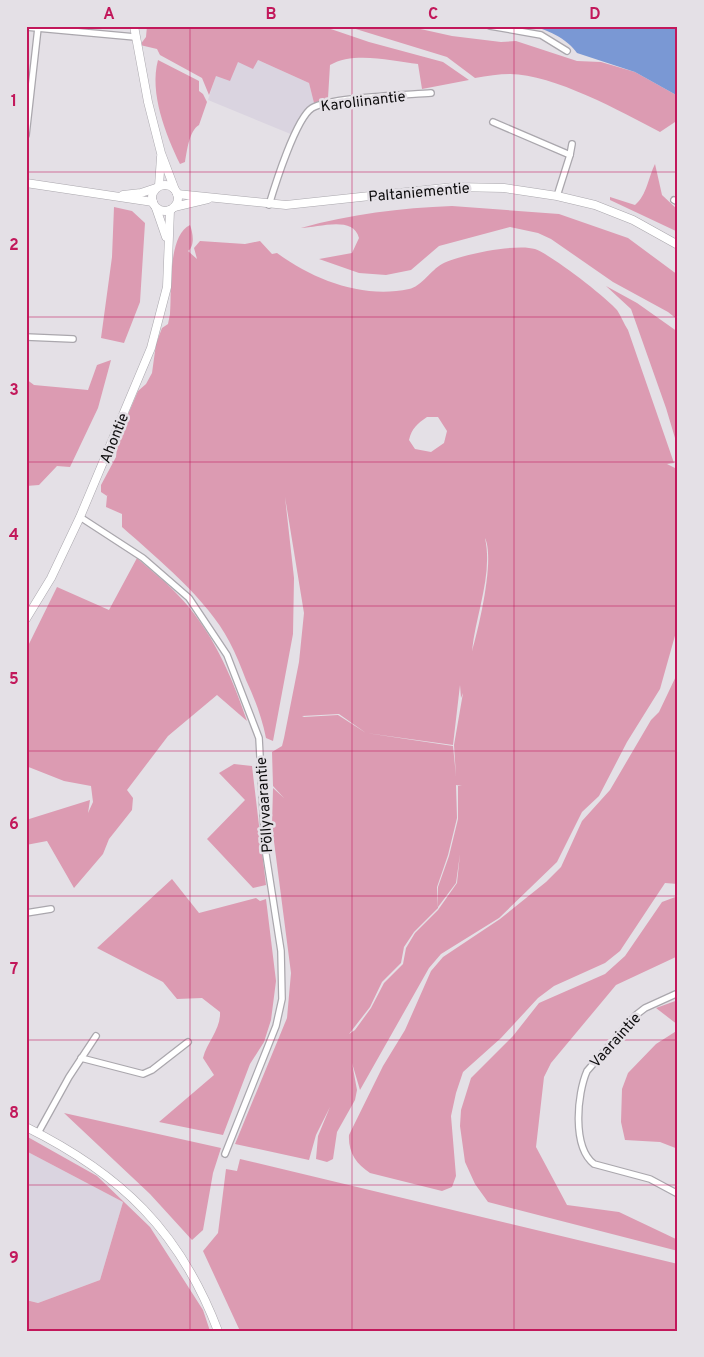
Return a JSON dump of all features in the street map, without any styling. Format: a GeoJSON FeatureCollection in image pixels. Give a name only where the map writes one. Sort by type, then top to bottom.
{"type":"FeatureCollection","features":[{"type":"Feature","properties":{"kind":"street"},"geometry":{"type":"LineString","coordinates":[[97,33],[98,26]]}},
{"type":"Feature","properties":{"kind":"street"},"geometry":{"type":"LineString","coordinates":[[26,183],[119,196],[155,205],[164,211],[172,208],[177,201],[176,192],[161,153],[148,102],[134,26]]}},
{"type":"Feature","properties":{"kind":"street"},"geometry":{"type":"LineString","coordinates":[[490,26],[541,35],[567,51]]}},
{"type":"Feature","properties":{"kind":"street"},"geometry":{"type":"LineString","coordinates":[[26,27],[135,37]]}},
{"type":"Feature","properties":{"kind":"street"},"geometry":{"type":"LineString","coordinates":[[26,135],[38,28]]}},
{"type":"Feature","properties":{"kind":"street","name":"Karoliinantie"},"geometry":{"type":"LineString","coordinates":[[269,205],[294,137],[302,119],[312,108],[336,101],[430,93]]}},
{"type":"Feature","properties":{"kind":"street"},"geometry":{"type":"LineString","coordinates":[[493,122],[570,155]]}},
{"type":"Feature","properties":{"kind":"street"},"geometry":{"type":"LineString","coordinates":[[557,196],[572,144]]}},
{"type":"Feature","properties":{"kind":"street"},"geometry":{"type":"LineString","coordinates":[[155,205],[153,193],[158,187],[161,153]]}},
{"type":"Feature","properties":{"kind":"street"},"geometry":{"type":"LineString","coordinates":[[119,196],[169,186],[176,192]]}},
{"type":"Feature","properties":{"kind":"street","name":"Paltaniementie"},"geometry":{"type":"LineString","coordinates":[[176,192],[269,205],[302,205],[454,187],[504,188],[557,196],[614,212],[678,245]]}},
{"type":"Feature","properties":{"kind":"street","name":"Paltaniementie"},"geometry":{"type":"LineString","coordinates":[[172,208],[209,198]]}},
{"type":"Feature","properties":{"kind":"street","name":"Ahontie"},"geometry":{"type":"LineString","coordinates":[[155,205],[168,246]]}},
{"type":"Feature","properties":{"kind":"street","name":"Ahontie"},"geometry":{"type":"LineString","coordinates":[[26,619],[51,578],[80,517],[151,348],[167,287],[168,246],[172,208]]}},
{"type":"Feature","properties":{"kind":"street"},"geometry":{"type":"LineString","coordinates":[[26,337],[73,339]]}},
{"type":"Feature","properties":{"kind":"street","name":"Pöllyvaarantie"},"geometry":{"type":"LineString","coordinates":[[80,517],[143,558],[189,598],[227,654],[259,738],[265,848],[281,951],[282,999],[276,1026],[225,1154]]}},
{"type":"Feature","properties":{"kind":"street"},"geometry":{"type":"LineString","coordinates":[[26,913],[51,909]]}},
{"type":"Feature","properties":{"kind":"street","name":"Vaaraintie"},"geometry":{"type":"LineString","coordinates":[[678,993],[645,1008],[636,1015],[587,1071],[583,1082],[579,1137],[581,1147],[588,1159],[594,1164],[650,1179],[678,1194]]}},
{"type":"Feature","properties":{"kind":"street"},"geometry":{"type":"LineString","coordinates":[[38,1133],[81,1058],[96,1036]]}},
{"type":"Feature","properties":{"kind":"street"},"geometry":{"type":"LineString","coordinates":[[81,1058],[143,1074],[152,1070],[188,1042]]}},
{"type":"Feature","properties":{"kind":"street"},"geometry":{"type":"LineString","coordinates":[[26,1127],[70,1150],[112,1179],[164,1231],[195,1277],[218,1331]]}},
{"type":"Feature","properties":{"kind":"shaded area"},"geometry":{"type":"Polygon","coordinates":[[[147,26],[322,26],[369,42],[443,62],[469,80],[422,89],[418,64],[373,58],[350,59],[330,65],[328,98],[314,103],[309,83],[258,60],[253,69],[238,62],[230,81],[216,76],[209,95],[202,78],[160,55],[157,49],[140,45],[146,37],[147,26]]]}},
{"type":"Feature","properties":{"kind":"shaded area"},"geometry":{"type":"Polygon","coordinates":[[[346,26],[407,26],[452,36],[501,42],[516,41],[577,61],[601,62],[635,72],[678,96],[678,120],[660,132],[627,114],[546,80],[510,74],[475,78],[447,57],[346,26]]]}},
{"type":"Feature","properties":{"kind":"shaded area"},"geometry":{"type":"Polygon","coordinates":[[[158,60],[199,81],[199,91],[207,102],[199,125],[191,136],[185,162],[180,164],[169,140],[157,100],[156,73],[158,60]]]}},
{"type":"Feature","properties":{"kind":"shaded area"},"geometry":{"type":"Polygon","coordinates":[[[258,60],[309,83],[314,103],[303,113],[293,135],[208,100],[216,75],[238,62],[258,60]]]}},
{"type":"Feature","properties":{"kind":"shaded area"},"geometry":{"type":"Polygon","coordinates":[[[655,164],[662,195],[678,210],[678,232],[610,200],[610,197],[635,205],[645,191],[655,164]]]}},
{"type":"Feature","properties":{"kind":"shaded area"},"geometry":{"type":"Polygon","coordinates":[[[452,206],[559,214],[628,238],[678,275],[678,320],[668,312],[613,282],[551,239],[538,233],[510,227],[439,246],[411,270],[386,275],[359,273],[319,259],[352,253],[359,238],[350,227],[334,224],[301,228],[376,212],[452,206]]]}},
{"type":"Feature","properties":{"kind":"shaded area"},"geometry":{"type":"Polygon","coordinates":[[[114,207],[132,211],[145,223],[140,302],[124,343],[101,338],[112,257],[114,207]]]}},
{"type":"Feature","properties":{"kind":"shaded area"},"geometry":{"type":"Polygon","coordinates":[[[190,225],[193,235],[192,246],[188,251],[197,259],[194,248],[200,241],[245,244],[260,241],[272,254],[277,253],[291,263],[323,279],[357,289],[374,291],[413,288],[442,264],[461,257],[502,249],[535,249],[578,276],[617,310],[628,330],[674,463],[667,464],[675,468],[678,478],[678,625],[660,689],[627,742],[599,796],[582,812],[557,862],[499,918],[441,954],[429,968],[360,1090],[352,1063],[357,1090],[355,1100],[337,1132],[333,1159],[327,1162],[316,1159],[318,1136],[330,1107],[316,1135],[309,1160],[235,1144],[287,1018],[291,973],[272,826],[273,788],[284,798],[273,786],[272,752],[282,746],[284,738],[299,662],[304,613],[285,497],[294,578],[293,634],[273,741],[266,738],[252,694],[234,651],[220,626],[181,580],[122,527],[122,514],[106,507],[107,496],[101,492],[101,485],[116,457],[118,438],[138,391],[146,384],[152,373],[156,344],[162,328],[168,324],[170,314],[172,265],[177,240],[190,225]],[[427,417],[413,429],[409,440],[415,449],[431,452],[444,443],[447,431],[438,417],[427,417]],[[485,538],[487,552],[483,594],[472,651],[482,610],[487,577],[488,548],[485,538]],[[460,685],[453,745],[366,733],[453,746],[456,776],[454,745],[463,693],[461,698],[460,685]],[[339,714],[302,716],[304,717],[338,715],[366,733],[339,714]],[[456,785],[457,818],[448,855],[437,887],[438,908],[414,932],[404,947],[401,963],[382,982],[370,1007],[349,1034],[355,1030],[371,1008],[384,983],[403,964],[406,948],[415,933],[438,910],[457,883],[460,854],[456,883],[438,907],[438,887],[449,856],[458,819],[458,786],[462,786],[456,785]]]}},
{"type":"Feature","properties":{"kind":"shaded area"},"geometry":{"type":"Polygon","coordinates":[[[606,286],[637,303],[678,332],[678,448],[631,309],[606,286]]]}},
{"type":"Feature","properties":{"kind":"shaded area"},"geometry":{"type":"Polygon","coordinates":[[[111,360],[98,408],[70,467],[57,466],[39,485],[26,486],[26,379],[34,385],[88,390],[97,365],[111,360]]]}},
{"type":"Feature","properties":{"kind":"shaded area"},"geometry":{"type":"Polygon","coordinates":[[[137,558],[172,589],[200,622],[219,653],[247,721],[217,695],[168,736],[127,790],[133,798],[132,810],[109,839],[103,854],[74,888],[47,841],[26,845],[26,820],[90,800],[88,813],[93,802],[91,786],[64,781],[26,766],[26,650],[57,587],[109,610],[137,558]]]}},
{"type":"Feature","properties":{"kind":"shaded area"},"geometry":{"type":"Polygon","coordinates":[[[678,672],[678,884],[665,883],[620,951],[605,963],[554,986],[538,998],[501,1038],[463,1072],[451,1116],[456,1176],[452,1187],[442,1191],[370,1173],[354,1157],[350,1147],[349,1135],[383,1066],[405,1030],[431,971],[443,957],[500,919],[546,882],[561,867],[582,821],[610,790],[651,720],[659,712],[678,672]]]}},
{"type":"Feature","properties":{"kind":"shaded area"},"geometry":{"type":"Polygon","coordinates":[[[234,764],[252,766],[266,885],[253,888],[207,839],[245,800],[219,773],[234,764]]]}},
{"type":"Feature","properties":{"kind":"shaded area"},"geometry":{"type":"Polygon","coordinates":[[[172,879],[199,913],[256,898],[260,901],[266,899],[276,981],[271,1020],[264,1042],[250,1064],[223,1135],[159,1122],[214,1075],[203,1058],[216,1030],[220,1012],[202,998],[177,999],[163,982],[97,948],[172,879]]]}},
{"type":"Feature","properties":{"kind":"shaded area"},"geometry":{"type":"Polygon","coordinates":[[[678,896],[678,956],[616,985],[551,1063],[544,1077],[536,1147],[567,1205],[619,1212],[678,1240],[678,1251],[488,1202],[475,1184],[465,1162],[460,1126],[461,1110],[471,1078],[513,1036],[539,1003],[605,974],[625,956],[662,902],[678,896]]]}},
{"type":"Feature","properties":{"kind":"shaded area"},"geometry":{"type":"Polygon","coordinates":[[[678,1000],[678,1025],[656,1008],[678,1000]]]}},
{"type":"Feature","properties":{"kind":"shaded area"},"geometry":{"type":"Polygon","coordinates":[[[678,1030],[678,1149],[660,1142],[625,1140],[621,1122],[622,1089],[628,1073],[656,1044],[678,1030]]]}},
{"type":"Feature","properties":{"kind":"shaded area"},"geometry":{"type":"Polygon","coordinates":[[[64,1113],[221,1148],[213,1173],[203,1230],[192,1240],[150,1194],[64,1113]]]}},
{"type":"Feature","properties":{"kind":"shaded area"},"geometry":{"type":"Polygon","coordinates":[[[26,1136],[97,1176],[150,1227],[203,1310],[210,1331],[26,1331],[26,1300],[38,1303],[100,1280],[123,1202],[26,1151],[26,1136]]]}},
{"type":"Feature","properties":{"kind":"shaded area"},"geometry":{"type":"Polygon","coordinates":[[[26,1151],[123,1202],[100,1280],[38,1303],[26,1300],[26,1151]]]}},
{"type":"Feature","properties":{"kind":"shaded area"},"geometry":{"type":"Polygon","coordinates":[[[240,1159],[678,1264],[678,1331],[240,1331],[203,1251],[218,1233],[226,1169],[237,1171],[240,1159]]]}},
{"type":"Feature","properties":{"kind":"water"},"geometry":{"type":"Polygon","coordinates":[[[529,26],[678,26],[678,96],[635,72],[577,53],[568,43],[556,35],[529,26]]]}}]}
